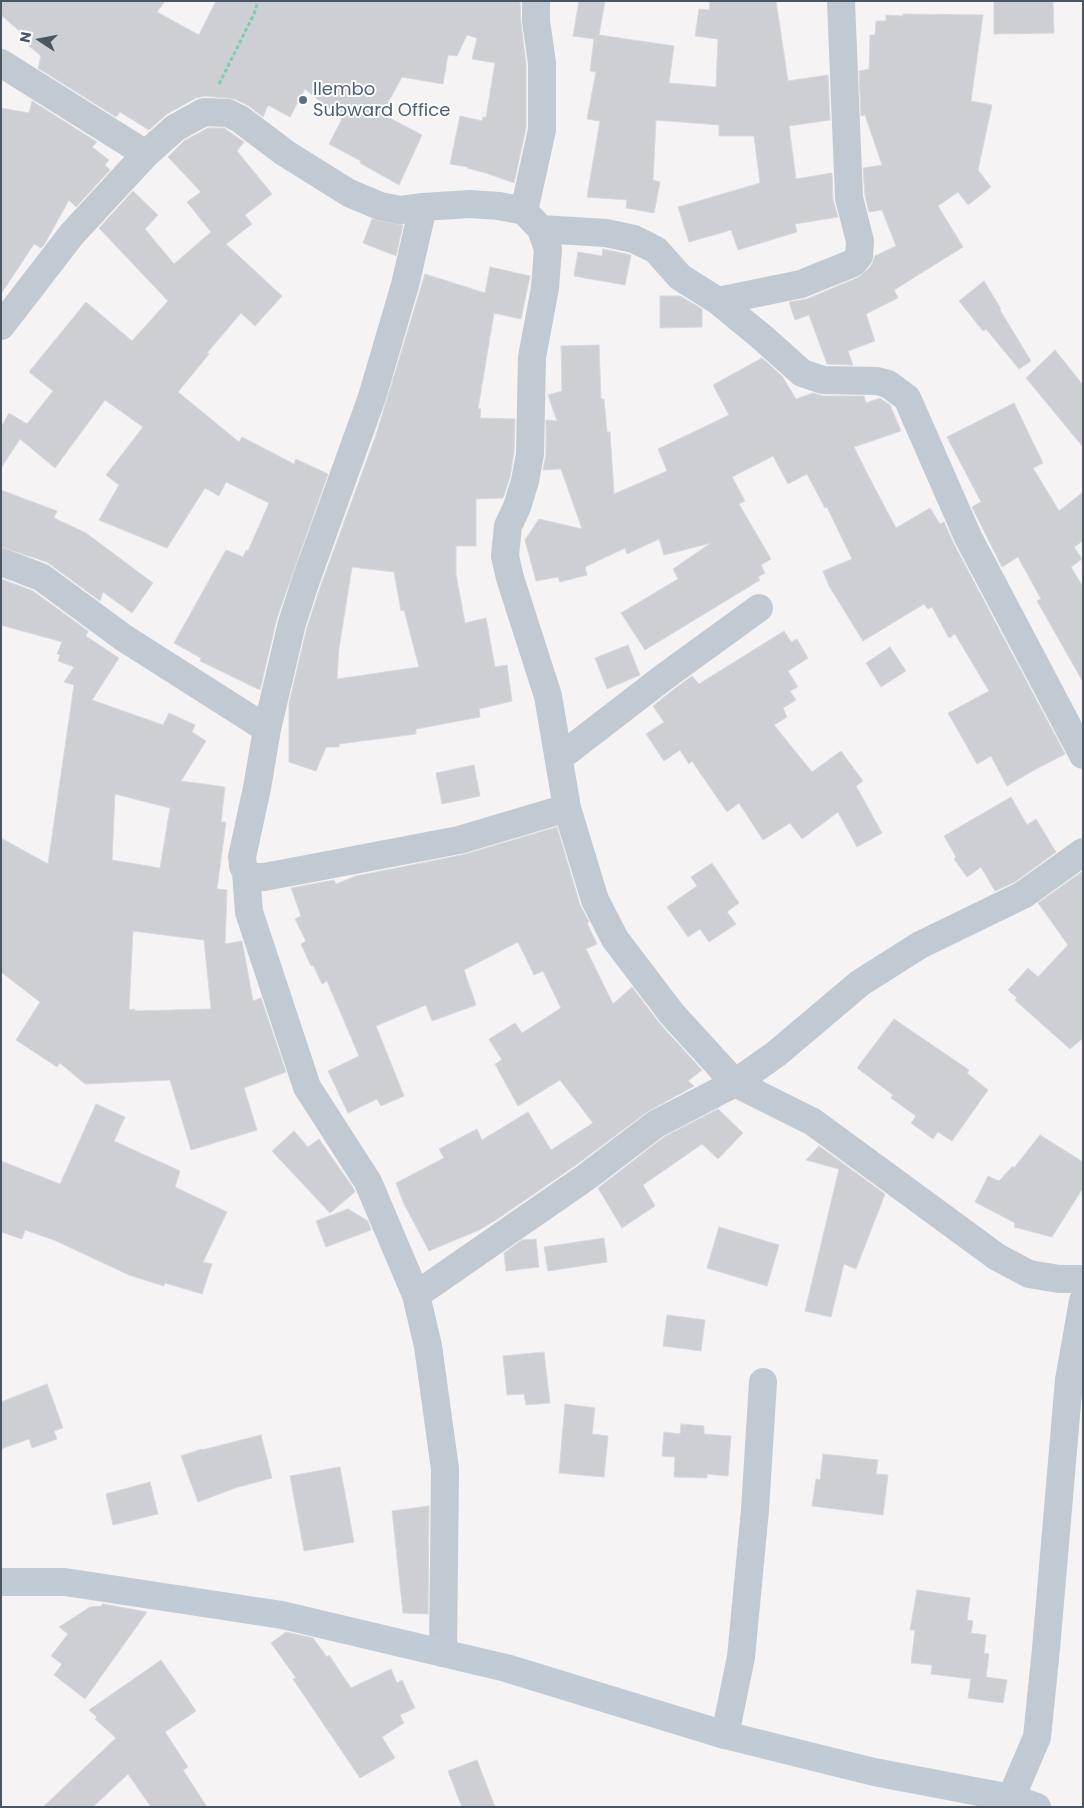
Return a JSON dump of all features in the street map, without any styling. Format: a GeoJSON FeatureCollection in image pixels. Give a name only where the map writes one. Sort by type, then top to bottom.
{"type":"FeatureCollection","features":[{"type":"Feature","properties":{"kind":"street"},"geometry":{"type":"LineString","coordinates":[[536,1],[536,21],[542,62],[542,130],[532,220],[548,249],[545,288],[532,357],[530,454],[518,507],[508,526],[505,556],[510,578],[548,696],[567,808],[595,900],[615,939],[672,1014],[735,1083],[813,1122],[997,1257],[1029,1274],[1059,1279],[1083,1278]]}},
{"type":"Feature","properties":{"kind":"street"},"geometry":{"type":"LineString","coordinates":[[718,302],[801,284],[853,263],[859,256],[860,241],[849,198],[841,1]]}},
{"type":"Feature","properties":{"kind":"street"},"geometry":{"type":"LineString","coordinates":[[1,63],[146,154]]}},
{"type":"Feature","properties":{"kind":"street"},"geometry":{"type":"LineString","coordinates":[[1,326],[72,234],[146,154],[175,128],[204,112],[228,113],[293,158],[349,193],[380,206],[400,210],[423,206],[470,204],[499,206],[532,220],[634,239],[656,250],[680,277],[718,302],[763,338],[802,373],[823,380],[877,381],[888,384],[907,398],[968,537],[1083,755]]}},
{"type":"Feature","properties":{"kind":"street"},"geometry":{"type":"LineString","coordinates":[[423,206],[405,285],[372,397],[292,623],[267,729],[242,857],[246,872],[249,912],[307,1087],[368,1182],[416,1295],[428,1346],[445,1469],[442,1653]]}},
{"type":"Feature","properties":{"kind":"street"},"geometry":{"type":"LineString","coordinates":[[1,562],[41,577],[124,638],[267,729]]}},
{"type":"Feature","properties":{"kind":"street"},"geometry":{"type":"LineString","coordinates":[[559,758],[664,677],[759,608]]}},
{"type":"Feature","properties":{"kind":"street"},"geometry":{"type":"LineString","coordinates":[[246,872],[254,876],[264,876],[458,840],[567,808]]}},
{"type":"Feature","properties":{"kind":"street"},"geometry":{"type":"LineString","coordinates":[[416,1295],[585,1178],[656,1124],[735,1083],[776,1054],[860,983],[920,945],[1023,895],[1083,852]]}},
{"type":"Feature","properties":{"kind":"street"},"geometry":{"type":"LineString","coordinates":[[1011,1798],[1037,1737],[1069,1380],[1079,1344],[1083,1301]]}},
{"type":"Feature","properties":{"kind":"street"},"geometry":{"type":"LineString","coordinates":[[725,1735],[741,1657],[755,1510],[763,1382]]}},
{"type":"Feature","properties":{"kind":"street"},"geometry":{"type":"LineString","coordinates":[[1,1582],[65,1582],[272,1614],[506,1668],[725,1735],[874,1772],[1011,1798],[1037,1807]]}},
{"type":"Feature","properties":{"kind":"path"},"geometry":{"type":"LineString","coordinates":[[204,112],[238,48],[258,1]]}},
{"type":"Feature","properties":{"kind":"building"},"geometry":{"type":"Polygon","coordinates":[[[1,1],[165,1],[157,12],[199,35],[216,1],[520,1],[526,64],[526,128],[514,183],[468,167],[450,164],[460,116],[482,121],[483,117],[486,117],[495,63],[472,59],[477,38],[467,35],[457,56],[448,55],[443,84],[402,77],[382,114],[422,135],[399,185],[360,163],[361,161],[329,144],[342,119],[305,89],[290,117],[268,105],[263,117],[249,106],[235,99],[205,96],[196,98],[167,114],[149,130],[120,112],[116,117],[38,68],[41,56],[29,46],[32,42],[1,15],[1,1]]]}},
{"type":"Feature","properties":{"kind":"building"},"geometry":{"type":"Polygon","coordinates":[[[579,1],[605,1],[599,35],[674,46],[669,83],[716,87],[718,39],[695,36],[699,9],[709,10],[710,1],[776,1],[788,81],[828,75],[830,120],[789,126],[796,179],[832,173],[833,199],[838,217],[795,224],[797,232],[738,250],[731,230],[689,242],[678,207],[760,183],[754,136],[719,136],[719,125],[656,120],[653,180],[660,182],[654,213],[626,208],[627,200],[587,197],[600,121],[587,119],[596,72],[590,71],[594,39],[573,36],[579,1]]]}},
{"type":"Feature","properties":{"kind":"building"},"geometry":{"type":"Polygon","coordinates":[[[994,1],[1053,1],[1054,33],[994,34],[994,1]]]}},
{"type":"Feature","properties":{"kind":"building"},"geometry":{"type":"Polygon","coordinates":[[[903,14],[983,15],[971,101],[992,105],[978,170],[991,187],[968,205],[958,192],[938,206],[963,247],[894,290],[898,298],[866,314],[875,341],[848,351],[853,365],[827,364],[809,315],[795,320],[789,302],[807,299],[859,277],[871,266],[875,256],[896,246],[882,210],[869,212],[865,196],[863,168],[882,165],[865,115],[861,116],[859,71],[869,69],[870,35],[875,35],[876,21],[886,21],[886,15],[903,16],[903,14]]]}},
{"type":"Feature","properties":{"kind":"building"},"geometry":{"type":"Polygon","coordinates":[[[32,101],[97,142],[92,147],[109,160],[105,165],[110,170],[76,207],[69,200],[44,245],[41,248],[34,244],[1,294],[1,108],[29,113],[32,101]]]}},
{"type":"Feature","properties":{"kind":"building"},"geometry":{"type":"Polygon","coordinates":[[[208,128],[224,128],[244,142],[237,151],[272,194],[245,215],[252,224],[226,244],[282,296],[255,326],[241,313],[207,353],[209,354],[178,392],[239,442],[242,437],[294,464],[296,459],[328,474],[277,618],[260,690],[200,661],[201,658],[174,643],[226,550],[243,557],[246,550],[248,551],[269,503],[226,482],[219,496],[205,488],[167,548],[99,520],[119,485],[106,475],[143,427],[105,400],[55,468],[20,439],[1,468],[1,427],[9,413],[27,424],[53,391],[29,372],[86,302],[132,341],[168,301],[99,228],[133,191],[158,215],[145,229],[174,264],[211,232],[187,202],[201,192],[168,157],[184,141],[208,128]]]}},
{"type":"Feature","properties":{"kind":"building"},"geometry":{"type":"Polygon","coordinates":[[[372,219],[403,225],[396,256],[363,243],[372,219]]]}},
{"type":"Feature","properties":{"kind":"building"},"geometry":{"type":"Polygon","coordinates":[[[603,249],[631,255],[625,285],[574,276],[578,252],[602,256],[603,249]]]}},
{"type":"Feature","properties":{"kind":"building"},"geometry":{"type":"Polygon","coordinates":[[[490,267],[530,276],[521,319],[494,313],[478,409],[481,409],[480,418],[515,419],[514,452],[510,477],[503,498],[476,499],[476,546],[456,546],[456,574],[465,623],[486,618],[495,667],[507,665],[512,701],[479,709],[480,717],[416,729],[416,734],[339,744],[339,747],[326,747],[316,771],[289,762],[289,703],[307,627],[376,435],[425,274],[485,293],[490,267]],[[352,567],[339,648],[337,679],[419,667],[404,610],[401,611],[394,572],[352,567]]]}},
{"type":"Feature","properties":{"kind":"building"},"geometry":{"type":"Polygon","coordinates":[[[984,281],[1031,361],[1019,369],[986,329],[983,331],[959,301],[984,281]]]}},
{"type":"Feature","properties":{"kind":"building"},"geometry":{"type":"Polygon","coordinates":[[[660,296],[680,296],[702,309],[702,327],[660,328],[660,296]]]}},
{"type":"Feature","properties":{"kind":"building"},"geometry":{"type":"Polygon","coordinates":[[[599,345],[601,399],[604,399],[607,432],[610,432],[614,494],[667,471],[658,449],[729,415],[713,385],[762,358],[782,376],[796,399],[813,393],[823,396],[864,396],[866,403],[880,398],[890,405],[901,431],[854,447],[871,481],[896,528],[930,508],[940,524],[944,522],[1065,754],[1007,786],[991,756],[977,764],[948,713],[989,691],[955,634],[949,638],[932,607],[928,609],[924,604],[863,641],[829,586],[823,571],[852,559],[827,507],[825,508],[807,474],[788,484],[773,456],[732,477],[745,501],[739,504],[771,559],[761,565],[765,573],[758,577],[760,580],[645,650],[621,613],[678,579],[673,569],[711,543],[664,555],[659,539],[627,554],[625,548],[585,567],[587,575],[560,582],[558,577],[536,581],[525,540],[539,519],[582,529],[561,469],[543,470],[546,454],[546,420],[557,421],[548,395],[562,391],[561,346],[599,345]]]}},
{"type":"Feature","properties":{"kind":"building"},"geometry":{"type":"Polygon","coordinates":[[[1055,350],[1083,385],[1083,447],[1026,378],[1055,350]]]}},
{"type":"Feature","properties":{"kind":"building"},"geometry":{"type":"Polygon","coordinates":[[[1014,403],[1043,463],[1033,468],[1059,511],[1083,492],[1083,541],[1074,547],[1082,559],[1071,567],[1083,587],[1083,682],[1037,601],[1041,599],[1018,557],[1002,567],[972,507],[981,502],[947,437],[1014,403]]]}},
{"type":"Feature","properties":{"kind":"building"},"geometry":{"type":"Polygon","coordinates":[[[1,490],[57,511],[54,518],[86,533],[153,583],[132,613],[103,592],[100,601],[47,562],[1,547],[1,490]]]}},
{"type":"Feature","properties":{"kind":"building"},"geometry":{"type":"Polygon","coordinates":[[[1,579],[33,591],[88,631],[86,636],[119,658],[92,700],[163,725],[169,713],[195,725],[192,732],[206,741],[181,781],[225,787],[221,822],[226,822],[217,889],[227,890],[225,944],[242,941],[253,1001],[261,998],[286,1072],[244,1088],[257,1130],[191,1150],[170,1080],[85,1084],[60,1063],[57,1067],[16,1040],[40,1002],[1,972],[1,838],[48,864],[74,685],[64,682],[74,667],[58,661],[60,655],[57,654],[62,642],[1,625],[1,579]],[[115,794],[112,860],[160,868],[170,808],[115,794]],[[133,931],[129,1010],[211,1009],[204,940],[133,931]]]}},
{"type":"Feature","properties":{"kind":"building"},"geometry":{"type":"Polygon","coordinates":[[[784,631],[791,642],[797,639],[808,658],[788,671],[798,687],[790,691],[796,700],[783,708],[787,717],[774,725],[812,772],[841,751],[863,781],[856,786],[882,833],[857,847],[838,812],[802,839],[790,823],[763,840],[739,803],[727,812],[692,761],[689,764],[680,750],[664,761],[646,734],[664,722],[653,706],[673,690],[692,676],[699,684],[784,631]]]}},
{"type":"Feature","properties":{"kind":"building"},"geometry":{"type":"Polygon","coordinates":[[[628,645],[640,675],[607,689],[595,658],[628,645]]]}},
{"type":"Feature","properties":{"kind":"building"},"geometry":{"type":"Polygon","coordinates":[[[890,647],[906,671],[881,687],[866,663],[890,647]]]}},
{"type":"Feature","properties":{"kind":"building"},"geometry":{"type":"Polygon","coordinates":[[[474,765],[480,796],[442,804],[436,773],[474,765]]]}},
{"type":"Feature","properties":{"kind":"building"},"geometry":{"type":"Polygon","coordinates":[[[1011,797],[1027,825],[1036,819],[1056,852],[1015,882],[995,891],[981,867],[967,877],[954,859],[956,857],[944,836],[1011,797]]]}},
{"type":"Feature","properties":{"kind":"building"},"geometry":{"type":"Polygon","coordinates":[[[557,827],[580,905],[597,944],[586,949],[613,1004],[632,987],[660,1024],[702,1070],[688,1081],[694,1086],[647,1112],[576,1165],[496,1220],[479,1230],[429,1251],[404,1204],[396,1183],[444,1158],[439,1149],[477,1129],[482,1140],[528,1112],[551,1150],[593,1123],[560,1080],[518,1106],[495,1064],[502,1060],[489,1039],[515,1023],[522,1033],[561,1008],[543,971],[534,975],[518,942],[464,970],[476,1005],[432,1021],[426,1005],[376,1026],[404,1096],[381,1106],[377,1099],[348,1113],[328,1071],[359,1056],[327,981],[322,984],[301,944],[306,941],[295,919],[301,916],[291,888],[334,880],[336,884],[356,876],[462,855],[557,827]]]}},
{"type":"Feature","properties":{"kind":"building"},"geometry":{"type":"Polygon","coordinates":[[[712,863],[739,903],[727,912],[736,924],[709,942],[700,929],[688,937],[667,907],[697,886],[691,877],[712,863]]]}},
{"type":"Feature","properties":{"kind":"building"},"geometry":{"type":"Polygon","coordinates":[[[1083,871],[1083,1038],[1070,1049],[1015,1000],[1017,998],[1008,990],[1028,968],[1038,977],[1068,945],[1038,903],[1083,871]]]}},
{"type":"Feature","properties":{"kind":"building"},"geometry":{"type":"Polygon","coordinates":[[[894,1019],[969,1070],[967,1073],[988,1090],[952,1141],[938,1132],[933,1139],[911,1123],[916,1116],[891,1098],[893,1095],[857,1068],[894,1019]]]}},
{"type":"Feature","properties":{"kind":"building"},"geometry":{"type":"Polygon","coordinates":[[[96,1104],[125,1117],[114,1141],[180,1171],[175,1187],[227,1212],[203,1262],[212,1264],[202,1294],[165,1283],[164,1286],[129,1275],[54,1240],[25,1230],[22,1239],[1,1232],[1,1161],[60,1184],[96,1104]]]}},
{"type":"Feature","properties":{"kind":"building"},"geometry":{"type":"Polygon","coordinates":[[[718,1109],[743,1133],[718,1159],[702,1144],[643,1185],[655,1206],[622,1228],[598,1188],[664,1137],[718,1109]]]}},
{"type":"Feature","properties":{"kind":"building"},"geometry":{"type":"Polygon","coordinates":[[[294,1131],[308,1147],[319,1139],[354,1189],[355,1192],[330,1213],[272,1151],[294,1131]]]}},
{"type":"Feature","properties":{"kind":"building"},"geometry":{"type":"Polygon","coordinates":[[[1040,1135],[1083,1162],[1083,1188],[1052,1237],[1014,1227],[1015,1223],[975,1202],[988,1176],[999,1181],[1013,1166],[1014,1168],[1040,1135]]]}},
{"type":"Feature","properties":{"kind":"building"},"geometry":{"type":"Polygon","coordinates":[[[819,1146],[885,1194],[856,1269],[844,1264],[831,1317],[805,1311],[839,1169],[806,1160],[819,1146]]]}},
{"type":"Feature","properties":{"kind":"building"},"geometry":{"type":"Polygon","coordinates":[[[348,1209],[368,1221],[371,1230],[326,1247],[316,1221],[348,1209]]]}},
{"type":"Feature","properties":{"kind":"building"},"geometry":{"type":"Polygon","coordinates":[[[719,1227],[779,1245],[767,1286],[707,1268],[719,1227]]]}},
{"type":"Feature","properties":{"kind":"building"},"geometry":{"type":"Polygon","coordinates":[[[604,1238],[607,1262],[548,1271],[544,1247],[604,1238]]]}},
{"type":"Feature","properties":{"kind":"building"},"geometry":{"type":"Polygon","coordinates":[[[536,1239],[539,1267],[506,1271],[504,1253],[522,1240],[536,1239]]]}},
{"type":"Feature","properties":{"kind":"building"},"geometry":{"type":"Polygon","coordinates":[[[667,1315],[705,1320],[701,1351],[663,1346],[667,1315]]]}},
{"type":"Feature","properties":{"kind":"building"},"geometry":{"type":"Polygon","coordinates":[[[544,1352],[550,1403],[526,1405],[524,1394],[507,1395],[503,1356],[544,1352]]]}},
{"type":"Feature","properties":{"kind":"building"},"geometry":{"type":"Polygon","coordinates":[[[47,1384],[63,1428],[54,1431],[57,1439],[32,1448],[29,1439],[1,1449],[1,1402],[47,1384]]]}},
{"type":"Feature","properties":{"kind":"building"},"geometry":{"type":"Polygon","coordinates":[[[565,1404],[595,1408],[592,1434],[608,1436],[604,1477],[559,1473],[565,1404]]]}},
{"type":"Feature","properties":{"kind":"building"},"geometry":{"type":"Polygon","coordinates":[[[681,1424],[704,1426],[704,1434],[731,1436],[728,1476],[707,1474],[707,1478],[674,1477],[675,1457],[662,1456],[664,1432],[680,1434],[681,1424]]]}},
{"type":"Feature","properties":{"kind":"building"},"geometry":{"type":"Polygon","coordinates":[[[261,1435],[272,1478],[235,1488],[198,1502],[181,1456],[261,1435]]]}},
{"type":"Feature","properties":{"kind":"building"},"geometry":{"type":"Polygon","coordinates":[[[823,1454],[878,1460],[876,1474],[888,1475],[883,1515],[812,1506],[816,1479],[820,1480],[823,1454]]]}},
{"type":"Feature","properties":{"kind":"building"},"geometry":{"type":"Polygon","coordinates":[[[340,1467],[354,1542],[304,1551],[290,1476],[340,1467]]]}},
{"type":"Feature","properties":{"kind":"building"},"geometry":{"type":"Polygon","coordinates":[[[150,1482],[158,1514],[113,1525],[106,1494],[150,1482]]]}},
{"type":"Feature","properties":{"kind":"building"},"geometry":{"type":"Polygon","coordinates":[[[429,1506],[428,1614],[403,1613],[392,1511],[429,1506]]]}},
{"type":"Feature","properties":{"kind":"building"},"geometry":{"type":"Polygon","coordinates":[[[917,1590],[970,1598],[967,1620],[973,1621],[971,1633],[986,1635],[984,1653],[989,1654],[986,1677],[1007,1680],[1003,1703],[968,1698],[971,1679],[931,1674],[932,1665],[911,1663],[915,1630],[910,1630],[917,1590]]]}},
{"type":"Feature","properties":{"kind":"building"},"geometry":{"type":"Polygon","coordinates":[[[103,1604],[147,1612],[85,1699],[54,1675],[62,1664],[51,1656],[68,1634],[59,1627],[90,1607],[103,1604]]]}},
{"type":"Feature","properties":{"kind":"building"},"geometry":{"type":"Polygon","coordinates":[[[286,1632],[313,1638],[327,1657],[329,1655],[351,1688],[391,1669],[397,1683],[402,1680],[415,1708],[400,1715],[404,1723],[382,1737],[395,1758],[360,1778],[293,1679],[296,1678],[271,1643],[286,1632]]]}},
{"type":"Feature","properties":{"kind":"building"},"geometry":{"type":"Polygon","coordinates":[[[161,1660],[196,1711],[165,1732],[188,1767],[183,1770],[207,1807],[151,1807],[128,1774],[93,1807],[43,1807],[116,1738],[95,1719],[97,1717],[89,1710],[161,1660]]]}},
{"type":"Feature","properties":{"kind":"building"},"geometry":{"type":"Polygon","coordinates":[[[477,1760],[495,1807],[462,1807],[448,1771],[477,1760]]]}},
{"type":"Feature","properties":{"kind":"place","name":"Ilembo Subward Office"},"geometry":{"type":"Point","coordinates":[303,100]}}]}
